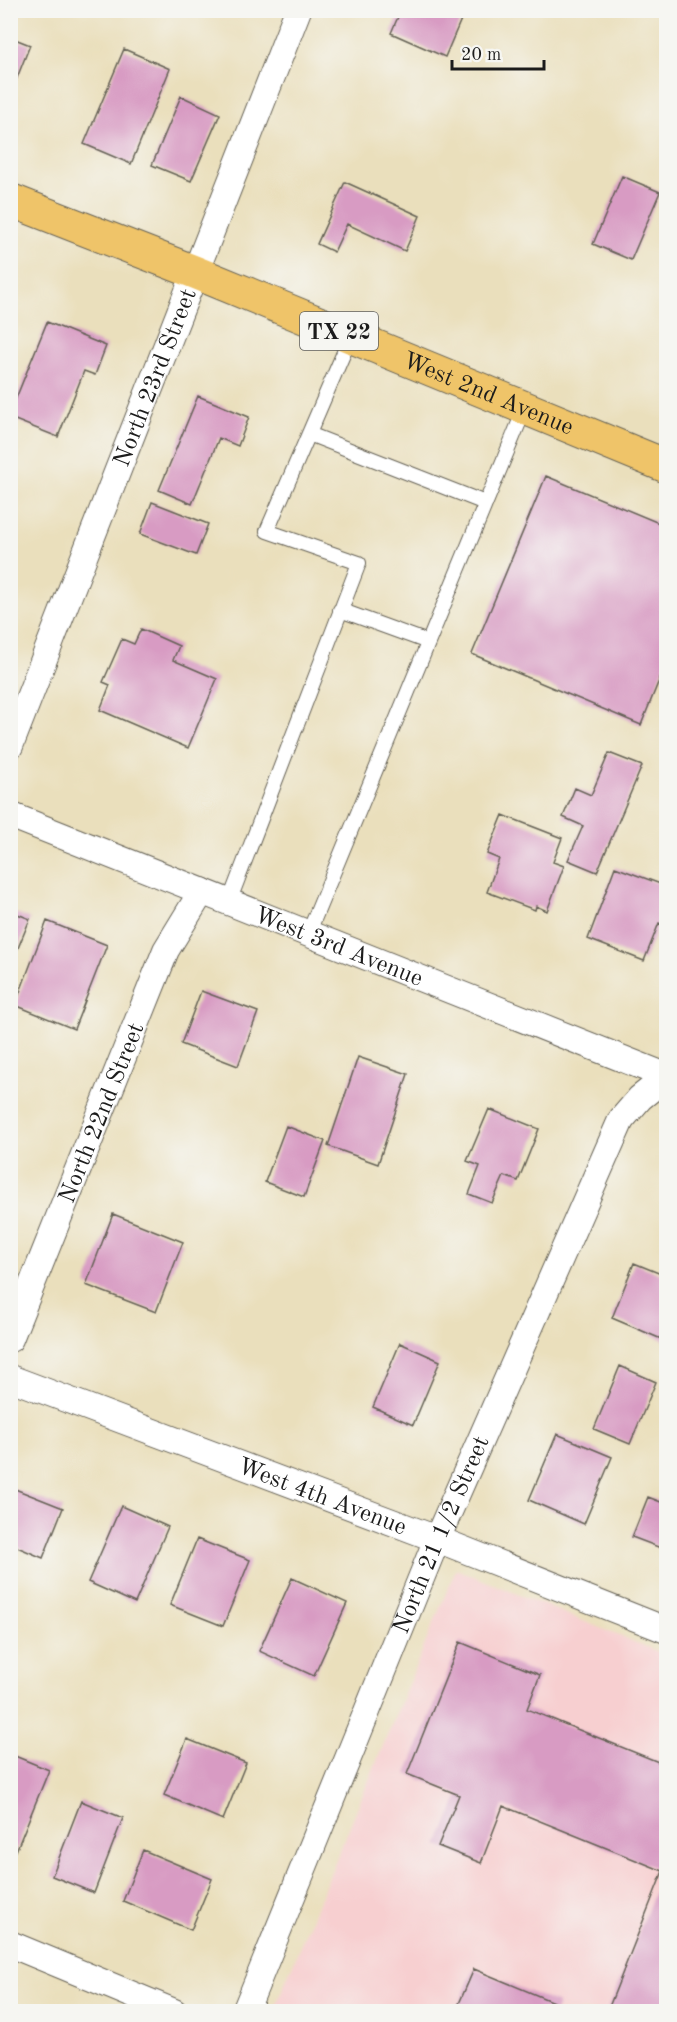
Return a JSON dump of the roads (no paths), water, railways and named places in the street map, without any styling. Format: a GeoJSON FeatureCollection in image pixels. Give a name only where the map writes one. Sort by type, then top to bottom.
{"type":"FeatureCollection","features":[{"type":"Feature","properties":{"kind":"main road","name":"West 2nd Avenue"},"geometry":{"type":"LineString","coordinates":[[10,200],[196,273],[666,466]]}},
{"type":"Feature","properties":{"kind":"street","name":"North 23rd Street"},"geometry":{"type":"LineString","coordinates":[[10,746],[298,10]]}},
{"type":"Feature","properties":{"kind":"street","name":"West 3rd Avenue"},"geometry":{"type":"LineString","coordinates":[[10,814],[666,1076]]}},
{"type":"Feature","properties":{"kind":"street","name":"North 22nd Street"},"geometry":{"type":"LineString","coordinates":[[10,1339],[166,950],[202,891]]}},
{"type":"Feature","properties":{"kind":"street","name":"North 21 1/2 Street"},"geometry":{"type":"LineString","coordinates":[[245,2012],[437,1539],[621,1120],[640,1098],[666,1076]]}},
{"type":"Feature","properties":{"kind":"street","name":"West 4th Avenue"},"geometry":{"type":"LineString","coordinates":[[10,1378],[437,1539],[666,1630]]}},
{"type":"Feature","properties":{"kind":"street"},"geometry":{"type":"LineString","coordinates":[[10,1944],[174,2012]]}},
{"type":"Feature","properties":{"kind":"lane"},"geometry":{"type":"LineString","coordinates":[[229,903],[359,563],[267,531],[351,336]]}},
{"type":"Feature","properties":{"kind":"lane"},"geometry":{"type":"LineString","coordinates":[[308,934],[525,408]]}},
{"type":"Feature","properties":{"kind":"lane"},"geometry":{"type":"LineString","coordinates":[[309,434],[485,503]]}},
{"type":"Feature","properties":{"kind":"lane"},"geometry":{"type":"LineString","coordinates":[[340,610],[428,642]]}}]}
